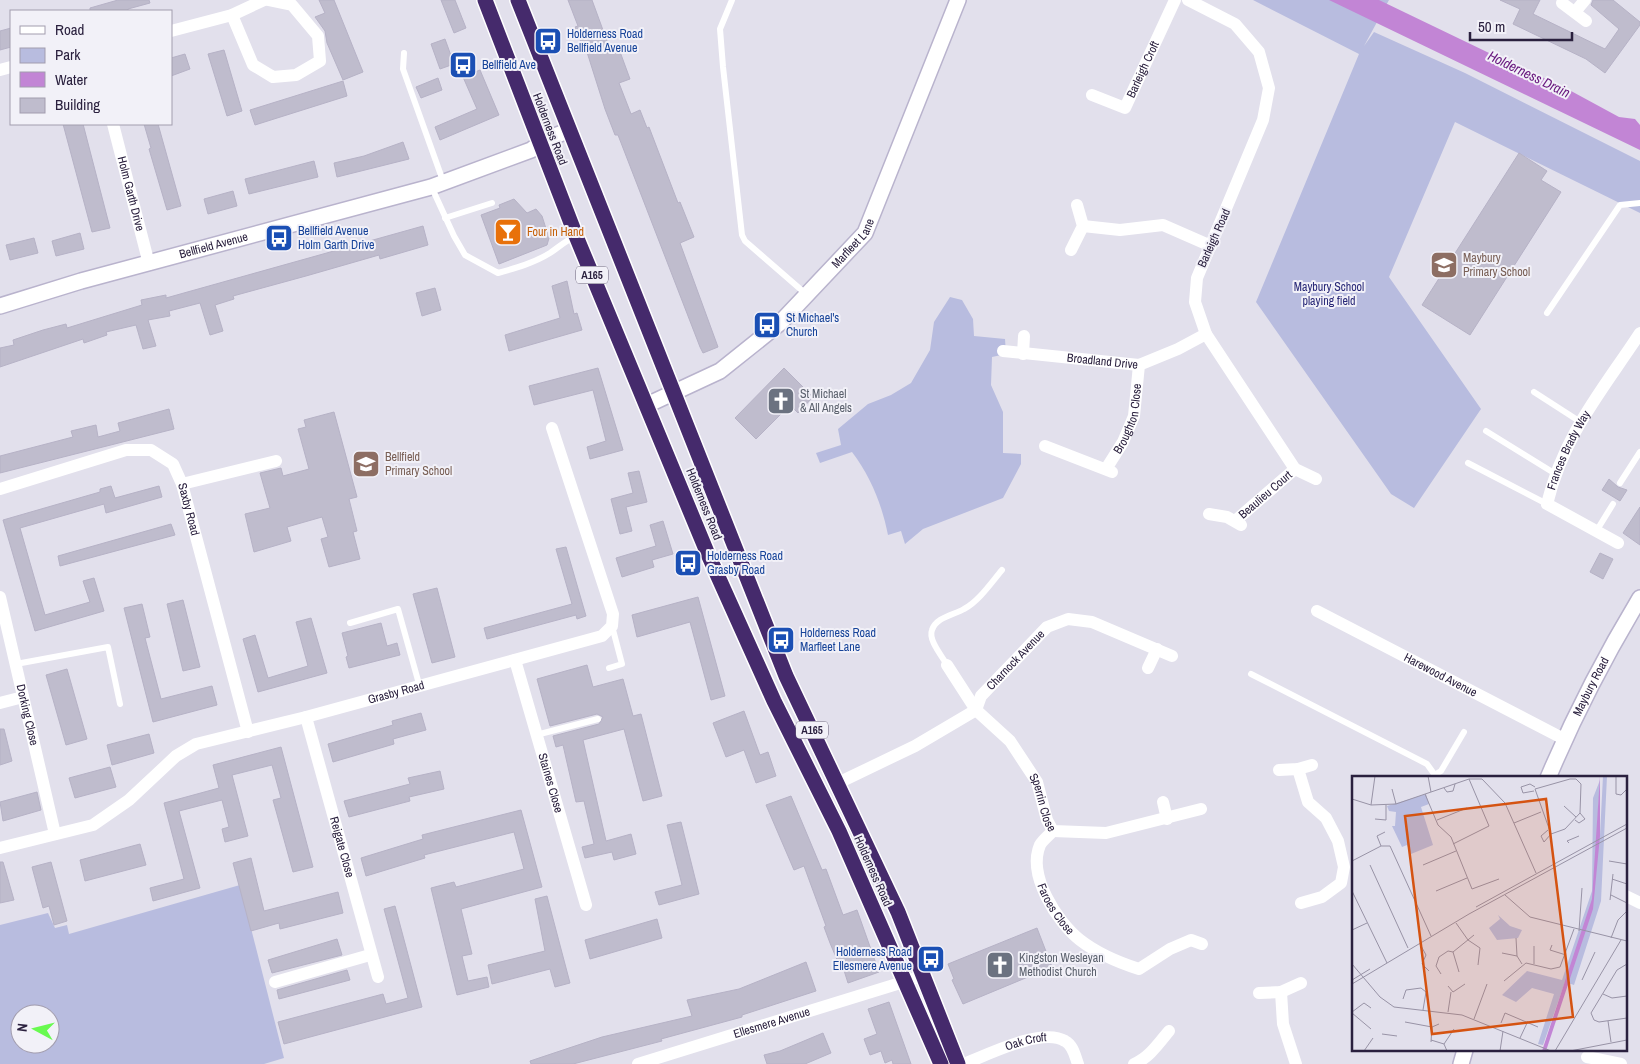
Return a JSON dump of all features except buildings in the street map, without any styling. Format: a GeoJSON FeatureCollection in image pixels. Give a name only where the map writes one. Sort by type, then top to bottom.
{"type":"FeatureCollection","features":[{"type":"Feature","properties":{"kind":"highway","name":"Holderness Road"},"geometry":{"type":"LineString","coordinates":[[485,0],[539,144],[707,552],[772,671],[838,783],[898,912],[923,976],[949,1032],[958,1064]]}},
{"type":"Feature","properties":{"kind":"highway","name":"Holderness Road"},"geometry":{"type":"LineString","coordinates":[[518,0],[672,393],[772,671],[839,831],[941,1064]]}},
{"type":"Feature","properties":{"kind":"street"},"geometry":{"type":"LineString","coordinates":[[172,32],[232,15],[264,0]]}},
{"type":"Feature","properties":{"kind":"street"},"geometry":{"type":"LineString","coordinates":[[232,15],[253,65],[273,77],[296,75],[320,61],[318,36],[292,5],[268,0]]}},
{"type":"Feature","properties":{"kind":"street","name":"Marfleet Lane"},"geometry":{"type":"LineString","coordinates":[[647,405],[720,371],[780,323],[864,233],[958,0]]}},
{"type":"Feature","properties":{"kind":"street","name":"Barleigh Croft"},"geometry":{"type":"LineString","coordinates":[[1092,95],[1125,108],[1175,0]]}},
{"type":"Feature","properties":{"kind":"street","name":"Barleigh Road"},"geometry":{"type":"LineString","coordinates":[[1188,0],[1235,24],[1259,52],[1269,88],[1263,120],[1197,278],[1195,302],[1206,334],[1295,469]]}},
{"type":"Feature","properties":{"kind":"street"},"geometry":{"type":"LineString","coordinates":[[1576,12],[1585,0]]}},
{"type":"Feature","properties":{"kind":"street"},"geometry":{"type":"LineString","coordinates":[[1562,3],[1586,21]]}},
{"type":"Feature","properties":{"kind":"street","name":"Holm Garth Drive"},"geometry":{"type":"LineString","coordinates":[[113,125],[149,264]]}},
{"type":"Feature","properties":{"kind":"street","name":"Bellfield Avenue"},"geometry":{"type":"LineString","coordinates":[[0,306],[81,281],[437,185],[531,150],[546,139],[568,131]]}},
{"type":"Feature","properties":{"kind":"street"},"geometry":{"type":"LineString","coordinates":[[1071,250],[1083,226],[1077,205]]}},
{"type":"Feature","properties":{"kind":"street"},"geometry":{"type":"LineString","coordinates":[[1083,226],[1120,230],[1163,225],[1211,246]]}},
{"type":"Feature","properties":{"kind":"street","name":"Broadland Drive"},"geometry":{"type":"LineString","coordinates":[[1003,351],[1139,365],[1178,349],[1206,334]]}},
{"type":"Feature","properties":{"kind":"street"},"geometry":{"type":"LineString","coordinates":[[1022,354],[1024,336]]}},
{"type":"Feature","properties":{"kind":"street","name":"Frances Brady Way"},"geometry":{"type":"LineString","coordinates":[[1618,543],[1547,504],[1554,473],[1579,421],[1638,341]]}},
{"type":"Feature","properties":{"kind":"street","name":"Broughton Close"},"geometry":{"type":"LineString","coordinates":[[1045,446],[1110,471],[1134,416],[1139,365]]}},
{"type":"Feature","properties":{"kind":"street"},"geometry":{"type":"LineString","coordinates":[[552,428],[613,614],[612,626]]}},
{"type":"Feature","properties":{"kind":"street","name":"Saxby Road"},"geometry":{"type":"LineString","coordinates":[[0,489],[126,450],[151,450],[173,464],[182,484],[248,732]]}},
{"type":"Feature","properties":{"kind":"street"},"geometry":{"type":"LineString","coordinates":[[182,484],[276,461]]}},
{"type":"Feature","properties":{"kind":"street"},"geometry":{"type":"LineString","coordinates":[[1295,469],[1316,479]]}},
{"type":"Feature","properties":{"kind":"street","name":"Beaulieu Court"},"geometry":{"type":"LineString","coordinates":[[1209,514],[1227,517],[1238,523],[1295,469]]}},
{"type":"Feature","properties":{"kind":"street","name":"Dorking Close"},"geometry":{"type":"LineString","coordinates":[[0,597],[55,834]]}},
{"type":"Feature","properties":{"kind":"street","name":"Maybury Road"},"geometry":{"type":"LineString","coordinates":[[1549,776],[1564,739],[1640,598]]}},
{"type":"Feature","properties":{"kind":"street","name":"Harewood Avenue"},"geometry":{"type":"LineString","coordinates":[[1317,611],[1564,739]]}},
{"type":"Feature","properties":{"kind":"street","name":"Charnock Avenue"},"geometry":{"type":"LineString","coordinates":[[976,710],[981,696],[1047,627],[1068,619],[1092,622],[1172,656]]}},
{"type":"Feature","properties":{"kind":"street","name":"Grasby Road"},"geometry":{"type":"LineString","coordinates":[[0,848],[93,825],[129,800],[176,756],[196,744],[306,717],[419,684],[602,636],[612,626]]}},
{"type":"Feature","properties":{"kind":"street"},"geometry":{"type":"LineString","coordinates":[[1148,668],[1157,649]]}},
{"type":"Feature","properties":{"kind":"street","name":"Staines Close"},"geometry":{"type":"LineString","coordinates":[[515,660],[535,736],[586,905]]}},
{"type":"Feature","properties":{"kind":"street","name":"Sperrin Close"},"geometry":{"type":"LineString","coordinates":[[947,664],[976,710],[1010,741],[1038,782],[1047,820],[1053,831],[1106,833],[1201,809]]}},
{"type":"Feature","properties":{"kind":"street"},"geometry":{"type":"LineString","coordinates":[[0,703],[23,697]]}},
{"type":"Feature","properties":{"kind":"street"},"geometry":{"type":"LineString","coordinates":[[838,783],[915,746],[976,710]]}},
{"type":"Feature","properties":{"kind":"street","name":"Reigate Close"},"geometry":{"type":"LineString","coordinates":[[306,717],[370,955],[378,978]]}},
{"type":"Feature","properties":{"kind":"street"},"geometry":{"type":"LineString","coordinates":[[1279,770],[1298,770],[1312,765]]}},
{"type":"Feature","properties":{"kind":"street"},"geometry":{"type":"LineString","coordinates":[[1298,770],[1308,802],[1326,818],[1338,841],[1344,867],[1341,883],[1309,904]]}},
{"type":"Feature","properties":{"kind":"street"},"geometry":{"type":"LineString","coordinates":[[1163,802],[1166,819]]}},
{"type":"Feature","properties":{"kind":"street","name":"Faroes Close"},"geometry":{"type":"LineString","coordinates":[[1053,831],[1040,845],[1036,872],[1051,907],[1079,940],[1111,960],[1139,969],[1170,949],[1190,940],[1202,944]]}},
{"type":"Feature","properties":{"kind":"street"},"geometry":{"type":"LineString","coordinates":[[1341,883],[1352,886]]}},
{"type":"Feature","properties":{"kind":"street"},"geometry":{"type":"LineString","coordinates":[[1628,897],[1640,903]]}},
{"type":"Feature","properties":{"kind":"street"},"geometry":{"type":"LineString","coordinates":[[275,982],[370,955]]}},
{"type":"Feature","properties":{"kind":"street","name":"Ellesmere Avenue"},"geometry":{"type":"LineString","coordinates":[[638,1064],[923,976]]}},
{"type":"Feature","properties":{"kind":"street"},"geometry":{"type":"LineString","coordinates":[[1259,993],[1281,992],[1301,983]]}},
{"type":"Feature","properties":{"kind":"street"},"geometry":{"type":"LineString","coordinates":[[1281,992],[1283,1024],[1296,1064]]}},
{"type":"Feature","properties":{"kind":"street"},"geometry":{"type":"LineString","coordinates":[[1134,1064],[1141,1061],[1152,1051],[1170,1029]]}},
{"type":"Feature","properties":{"kind":"street","name":"Oak Croft"},"geometry":{"type":"LineString","coordinates":[[964,1064],[1020,1042],[1045,1037],[1066,1041],[1072,1047],[1078,1064]]}},
{"type":"Feature","properties":{"kind":"street"},"geometry":{"type":"LineString","coordinates":[[1586,1057],[1621,1064]]}},
{"type":"Feature","properties":{"kind":"lane"},"geometry":{"type":"LineString","coordinates":[[732,0],[720,30],[742,236],[745,241],[807,295]]}},
{"type":"Feature","properties":{"kind":"lane"},"geometry":{"type":"LineString","coordinates":[[404,53],[403,69],[445,218],[466,255],[498,272],[520,267],[550,253],[564,241],[576,236]]}},
{"type":"Feature","properties":{"kind":"lane"},"geometry":{"type":"LineString","coordinates":[[445,218],[492,203]]}},
{"type":"Feature","properties":{"kind":"lane"},"geometry":{"type":"LineString","coordinates":[[1548,313],[1620,205],[1640,203]]}},
{"type":"Feature","properties":{"kind":"lane"},"geometry":{"type":"LineString","coordinates":[[1534,392],[1579,421]]}},
{"type":"Feature","properties":{"kind":"lane"},"geometry":{"type":"LineString","coordinates":[[1486,431],[1554,473]]}},
{"type":"Feature","properties":{"kind":"lane"},"geometry":{"type":"LineString","coordinates":[[1620,483],[1640,452]]}},
{"type":"Feature","properties":{"kind":"lane"},"geometry":{"type":"LineString","coordinates":[[1468,463],[1547,504]]}},
{"type":"Feature","properties":{"kind":"lane"},"geometry":{"type":"LineString","coordinates":[[1597,530],[1613,504]]}},
{"type":"Feature","properties":{"kind":"lane"},"geometry":{"type":"LineString","coordinates":[[947,664],[932,640],[931,631],[935,624],[946,616],[966,609],[1002,570]]}},
{"type":"Feature","properties":{"kind":"lane"},"geometry":{"type":"LineString","coordinates":[[350,623],[398,609],[419,684]]}},
{"type":"Feature","properties":{"kind":"lane"},"geometry":{"type":"LineString","coordinates":[[609,668],[622,664],[612,626]]}},
{"type":"Feature","properties":{"kind":"lane"},"geometry":{"type":"LineString","coordinates":[[16,664],[108,647],[120,704]]}},
{"type":"Feature","properties":{"kind":"lane"},"geometry":{"type":"LineString","coordinates":[[1251,674],[1426,764],[1436,776],[1441,771],[1464,732]]}},
{"type":"Feature","properties":{"kind":"lane"},"geometry":{"type":"LineString","coordinates":[[535,736],[598,719]]}},
{"type":"Feature","properties":{"kind":"green space","name":"Maybury School playing field"},"geometry":{"type":"Polygon","coordinates":[[[1253,0],[1389,0],[1364,46],[1374,32],[1465,73],[1640,161],[1640,213],[1455,122],[1389,277],[1481,409],[1414,508],[1391,494],[1256,302],[1359,54],[1253,0]]]}},
{"type":"Feature","properties":{"kind":"green space"},"geometry":{"type":"Polygon","coordinates":[[[950,297],[962,300],[973,319],[974,336],[1005,339],[1006,354],[992,357],[991,385],[1003,412],[1003,453],[1021,454],[1021,464],[1003,498],[923,529],[905,544],[901,531],[888,535],[883,513],[875,492],[865,471],[852,452],[820,463],[816,453],[841,445],[838,429],[868,404],[891,395],[911,383],[930,350],[934,322],[950,297]]]}},
{"type":"Feature","properties":{"kind":"green space"},"geometry":{"type":"Polygon","coordinates":[[[240,885],[284,1058],[264,1064],[0,1064],[0,925],[48,913],[55,928],[67,925],[69,934],[240,885]]]}},
{"type":"Feature","properties":{"kind":"water","name":"Holderness Drain"},"geometry":{"type":"Polygon","coordinates":[[[1329,0],[1379,0],[1560,85],[1619,117],[1635,119],[1640,125],[1640,150],[1329,0]]]}},
{"type":"Feature","properties":{"kind":"place","name":"Holderness Road Bellfield Avenue"},"geometry":{"type":"Point","coordinates":[548,41]}},
{"type":"Feature","properties":{"kind":"place","name":"Bellfield Ave"},"geometry":{"type":"Point","coordinates":[463,65]}},
{"type":"Feature","properties":{"kind":"place","name":"Four in Hand"},"geometry":{"type":"Point","coordinates":[508,232]}},
{"type":"Feature","properties":{"kind":"place","name":"Bellfield Avenue Holm Garth Drive"},"geometry":{"type":"Point","coordinates":[279,238]}},
{"type":"Feature","properties":{"kind":"place","name":"Maybury Primary School"},"geometry":{"type":"Point","coordinates":[1444,265]}},
{"type":"Feature","properties":{"kind":"place","name":"St Michael's Church"},"geometry":{"type":"Point","coordinates":[767,325]}},
{"type":"Feature","properties":{"kind":"place","name":"St Michael & All Angels"},"geometry":{"type":"Point","coordinates":[781,401]}},
{"type":"Feature","properties":{"kind":"place","name":"Bellfield Primary School"},"geometry":{"type":"Point","coordinates":[366,464]}},
{"type":"Feature","properties":{"kind":"place","name":"Holderness Road Grasby Road"},"geometry":{"type":"Point","coordinates":[688,563]}},
{"type":"Feature","properties":{"kind":"place","name":"Holderness Road Marfleet Lane"},"geometry":{"type":"Point","coordinates":[781,640]}},
{"type":"Feature","properties":{"kind":"place","name":"Holderness Road Ellesmere Avenue"},"geometry":{"type":"Point","coordinates":[931,959]}},
{"type":"Feature","properties":{"kind":"place","name":"Kingston Wesleyan Methodist Church"},"geometry":{"type":"Point","coordinates":[1000,965]}}]}
